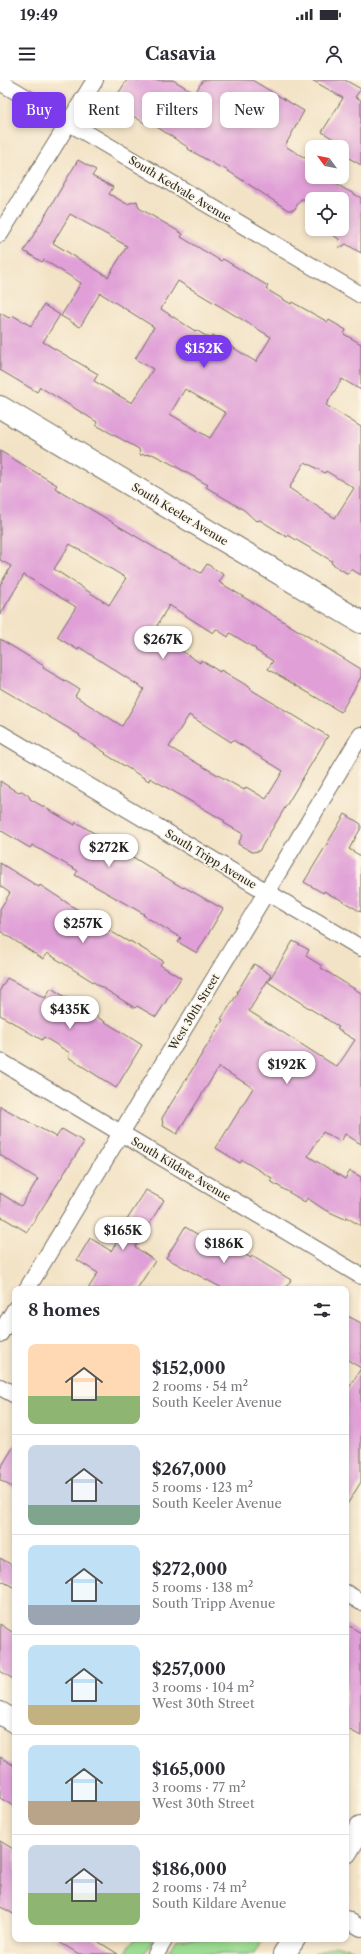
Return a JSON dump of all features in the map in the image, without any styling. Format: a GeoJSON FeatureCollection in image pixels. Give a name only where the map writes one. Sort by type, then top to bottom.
{"type":"FeatureCollection","features":[{"type":"Feature","properties":{"kind":"street"},"geometry":{"type":"LineString","coordinates":[[0,234],[95,80]]}},
{"type":"Feature","properties":{"kind":"street","name":"South Kedvale Avenue"},"geometry":{"type":"LineString","coordinates":[[0,82],[361,296]]}},
{"type":"Feature","properties":{"kind":"street","name":"South Keeler Avenue"},"geometry":{"type":"LineString","coordinates":[[0,407],[361,622]]}},
{"type":"Feature","properties":{"kind":"street","name":"South Tripp Avenue"},"geometry":{"type":"LineString","coordinates":[[0,733],[361,948]]}},
{"type":"Feature","properties":{"kind":"street","name":"West 30th Street"},"geometry":{"type":"LineString","coordinates":[[29,1286],[361,736]]}},
{"type":"Feature","properties":{"kind":"street","name":"South Kildare Avenue"},"geometry":{"type":"LineString","coordinates":[[0,1061],[361,1276]]}},
{"type":"Feature","properties":{"kind":"street"},"geometry":{"type":"LineString","coordinates":[[0,1334],[12,1314]]}},
{"type":"Feature","properties":{"kind":"street"},"geometry":{"type":"LineString","coordinates":[[0,1386],[12,1394]]}},
{"type":"Feature","properties":{"kind":"street"},"geometry":{"type":"LineString","coordinates":[[349,1595],[361,1602]]}},
{"type":"Feature","properties":{"kind":"street"},"geometry":{"type":"LineString","coordinates":[[0,1713],[12,1720]]}},
{"type":"Feature","properties":{"kind":"street"},"geometry":{"type":"LineString","coordinates":[[349,1847],[361,1827]]}},
{"type":"Feature","properties":{"kind":"street"},"geometry":{"type":"LineString","coordinates":[[349,1921],[361,1928]]}},
{"type":"Feature","properties":{"kind":"street"},"geometry":{"type":"LineString","coordinates":[[156,1954],[163,1942]]}},
{"type":"Feature","properties":{"kind":"street"},"geometry":{"type":"LineString","coordinates":[[284,1954],[292,1942]]}},
{"type":"Feature","properties":{"kind":"green space"},"geometry":{"type":"Polygon","coordinates":[[[132,1942],[151,1942],[144,1954],[125,1954],[132,1942]]]}},
{"type":"Feature","properties":{"kind":"green space"},"geometry":{"type":"Polygon","coordinates":[[[174,1942],[261,1942],[254,1954],[167,1954],[174,1942]]]}},
{"type":"Feature","properties":{"kind":"green space"},"geometry":{"type":"Polygon","coordinates":[[[335,1945],[352,1949],[356,1954],[314,1954],[335,1945]]]}},
{"type":"Feature","properties":{"kind":"building"},"geometry":{"type":"Polygon","coordinates":[[[127,80],[173,80],[193,92],[142,92],[142,122],[134,117],[134,92],[119,92],[127,80]]]}},
{"type":"Feature","properties":{"kind":"building"},"geometry":{"type":"Polygon","coordinates":[[[203,80],[252,80],[272,92],[220,92],[220,128],[279,128],[279,96],[304,111],[285,146],[305,158],[305,184],[336,184],[361,198],[361,253],[346,244],[340,248],[339,239],[334,236],[349,236],[349,192],[305,192],[305,199],[301,199],[294,210],[288,210],[222,167],[221,168],[188,149],[189,148],[159,128],[212,128],[212,92],[196,92],[203,80]]]}},
{"type":"Feature","properties":{"kind":"building"},"geometry":{"type":"Polygon","coordinates":[[[312,80],[345,80],[361,89],[355,97],[361,100],[361,165],[349,158],[349,140],[335,140],[322,132],[343,98],[312,80]]]}},
{"type":"Feature","properties":{"kind":"building"},"geometry":{"type":"Polygon","coordinates":[[[78,160],[96,170],[92,176],[113,187],[109,194],[127,204],[137,201],[139,208],[183,234],[181,237],[221,261],[223,259],[268,286],[266,289],[291,304],[292,302],[346,330],[344,334],[361,344],[361,390],[342,379],[326,405],[361,427],[361,575],[351,569],[348,574],[331,563],[332,561],[288,535],[287,537],[260,520],[256,521],[244,510],[206,487],[208,485],[152,454],[140,455],[139,449],[96,425],[97,422],[40,387],[37,392],[0,370],[0,313],[9,318],[12,315],[31,326],[44,305],[60,315],[43,342],[98,374],[94,381],[116,394],[132,403],[153,369],[135,359],[154,327],[100,293],[80,327],[61,316],[81,283],[44,260],[42,262],[24,251],[78,160]],[[70,214],[53,243],[108,277],[127,246],[70,214]],[[178,281],[161,309],[195,331],[196,330],[211,339],[213,335],[256,362],[271,337],[178,281]],[[185,389],[170,414],[210,438],[226,413],[185,389]],[[305,462],[289,488],[335,518],[354,488],[326,471],[325,473],[305,462]]]}},
{"type":"Feature","properties":{"kind":"building"},"geometry":{"type":"Polygon","coordinates":[[[0,451],[57,485],[55,488],[172,558],[201,573],[207,564],[224,575],[219,582],[361,669],[361,677],[341,712],[268,669],[273,661],[255,650],[256,649],[230,633],[228,637],[216,629],[213,633],[169,605],[154,631],[164,636],[162,638],[200,663],[201,660],[220,672],[221,670],[328,736],[259,851],[252,852],[238,844],[243,834],[224,823],[225,821],[150,778],[149,781],[105,754],[106,753],[79,736],[80,735],[0,688],[0,639],[44,666],[43,668],[79,689],[75,696],[122,726],[144,689],[79,647],[78,650],[57,637],[76,607],[24,575],[0,615],[0,585],[11,566],[0,560],[0,451]],[[70,544],[54,569],[109,605],[126,578],[70,544]],[[189,715],[169,747],[244,790],[246,787],[266,799],[283,771],[233,740],[231,742],[189,715]]]}},
{"type":"Feature","properties":{"kind":"building"},"geometry":{"type":"Polygon","coordinates":[[[0,781],[17,792],[22,791],[29,796],[30,799],[75,825],[76,822],[183,888],[184,887],[223,909],[197,953],[178,942],[181,938],[143,915],[144,914],[75,875],[78,871],[32,845],[30,848],[0,830],[0,781]]]}},
{"type":"Feature","properties":{"kind":"building"},"geometry":{"type":"Polygon","coordinates":[[[345,814],[361,824],[361,828],[349,849],[361,856],[361,912],[336,897],[324,891],[323,893],[304,882],[345,814]]]}},
{"type":"Feature","properties":{"kind":"building"},"geometry":{"type":"Polygon","coordinates":[[[0,863],[39,887],[40,885],[110,931],[163,961],[160,965],[181,978],[156,1017],[137,1006],[135,1008],[47,953],[43,959],[0,931],[0,909],[10,893],[0,886],[0,863]]]}},
{"type":"Feature","properties":{"kind":"building"},"geometry":{"type":"Polygon","coordinates":[[[293,941],[309,950],[306,956],[322,966],[321,968],[361,993],[361,1144],[345,1134],[341,1142],[323,1132],[308,1156],[345,1179],[350,1171],[361,1177],[361,1226],[346,1217],[345,1219],[325,1210],[307,1198],[305,1202],[270,1181],[272,1178],[242,1160],[240,1163],[216,1148],[253,1088],[219,1067],[177,1134],[163,1126],[162,1118],[223,1020],[221,1019],[238,993],[237,992],[254,964],[271,975],[249,1011],[337,1067],[355,1040],[337,1029],[339,1027],[268,982],[293,941]]]}},
{"type":"Feature","properties":{"kind":"building"},"geometry":{"type":"Polygon","coordinates":[[[7,978],[45,998],[51,988],[142,1045],[116,1088],[68,1057],[70,1053],[44,1037],[42,1040],[0,1015],[0,990],[7,978]]]}},
{"type":"Feature","properties":{"kind":"building"},"geometry":{"type":"Polygon","coordinates":[[[0,1106],[56,1137],[62,1129],[84,1142],[27,1232],[0,1216],[0,1193],[21,1206],[38,1179],[0,1155],[0,1106]]]}},
{"type":"Feature","properties":{"kind":"building"},"geometry":{"type":"Polygon","coordinates":[[[146,1190],[164,1200],[135,1247],[155,1261],[139,1286],[90,1286],[98,1273],[77,1260],[90,1238],[111,1251],[126,1228],[123,1226],[146,1190]]]}},
{"type":"Feature","properties":{"kind":"building"},"geometry":{"type":"Polygon","coordinates":[[[185,1227],[204,1238],[208,1232],[222,1242],[251,1258],[252,1256],[291,1280],[287,1286],[218,1286],[166,1258],[185,1227]]]}},
{"type":"Feature","properties":{"kind":"building"},"geometry":{"type":"Polygon","coordinates":[[[349,1317],[361,1323],[361,1368],[349,1361],[349,1317]]]}},
{"type":"Feature","properties":{"kind":"building"},"geometry":{"type":"Polygon","coordinates":[[[361,1368],[361,1482],[349,1501],[349,1388],[361,1368]]]}},
{"type":"Feature","properties":{"kind":"building"},"geometry":{"type":"Polygon","coordinates":[[[12,1449],[12,1487],[0,1480],[0,1469],[12,1449]]]}},
{"type":"Feature","properties":{"kind":"building"},"geometry":{"type":"Polygon","coordinates":[[[0,1558],[12,1565],[12,1586],[0,1580],[0,1558]]]}},
{"type":"Feature","properties":{"kind":"building"},"geometry":{"type":"Polygon","coordinates":[[[0,1624],[12,1632],[12,1678],[0,1671],[0,1624]]]}},
{"type":"Feature","properties":{"kind":"building"},"geometry":{"type":"Polygon","coordinates":[[[349,1626],[361,1633],[361,1736],[349,1730],[349,1626]]]}},
{"type":"Feature","properties":{"kind":"building"},"geometry":{"type":"Polygon","coordinates":[[[0,1757],[12,1764],[12,1805],[0,1798],[0,1757]]]}},
{"type":"Feature","properties":{"kind":"building"},"geometry":{"type":"Polygon","coordinates":[[[0,1841],[12,1848],[12,1913],[0,1906],[0,1841]]]}},
{"type":"Feature","properties":{"kind":"building"},"geometry":{"type":"Polygon","coordinates":[[[59,1942],[99,1942],[118,1954],[79,1954],[59,1942]]]}}]}
